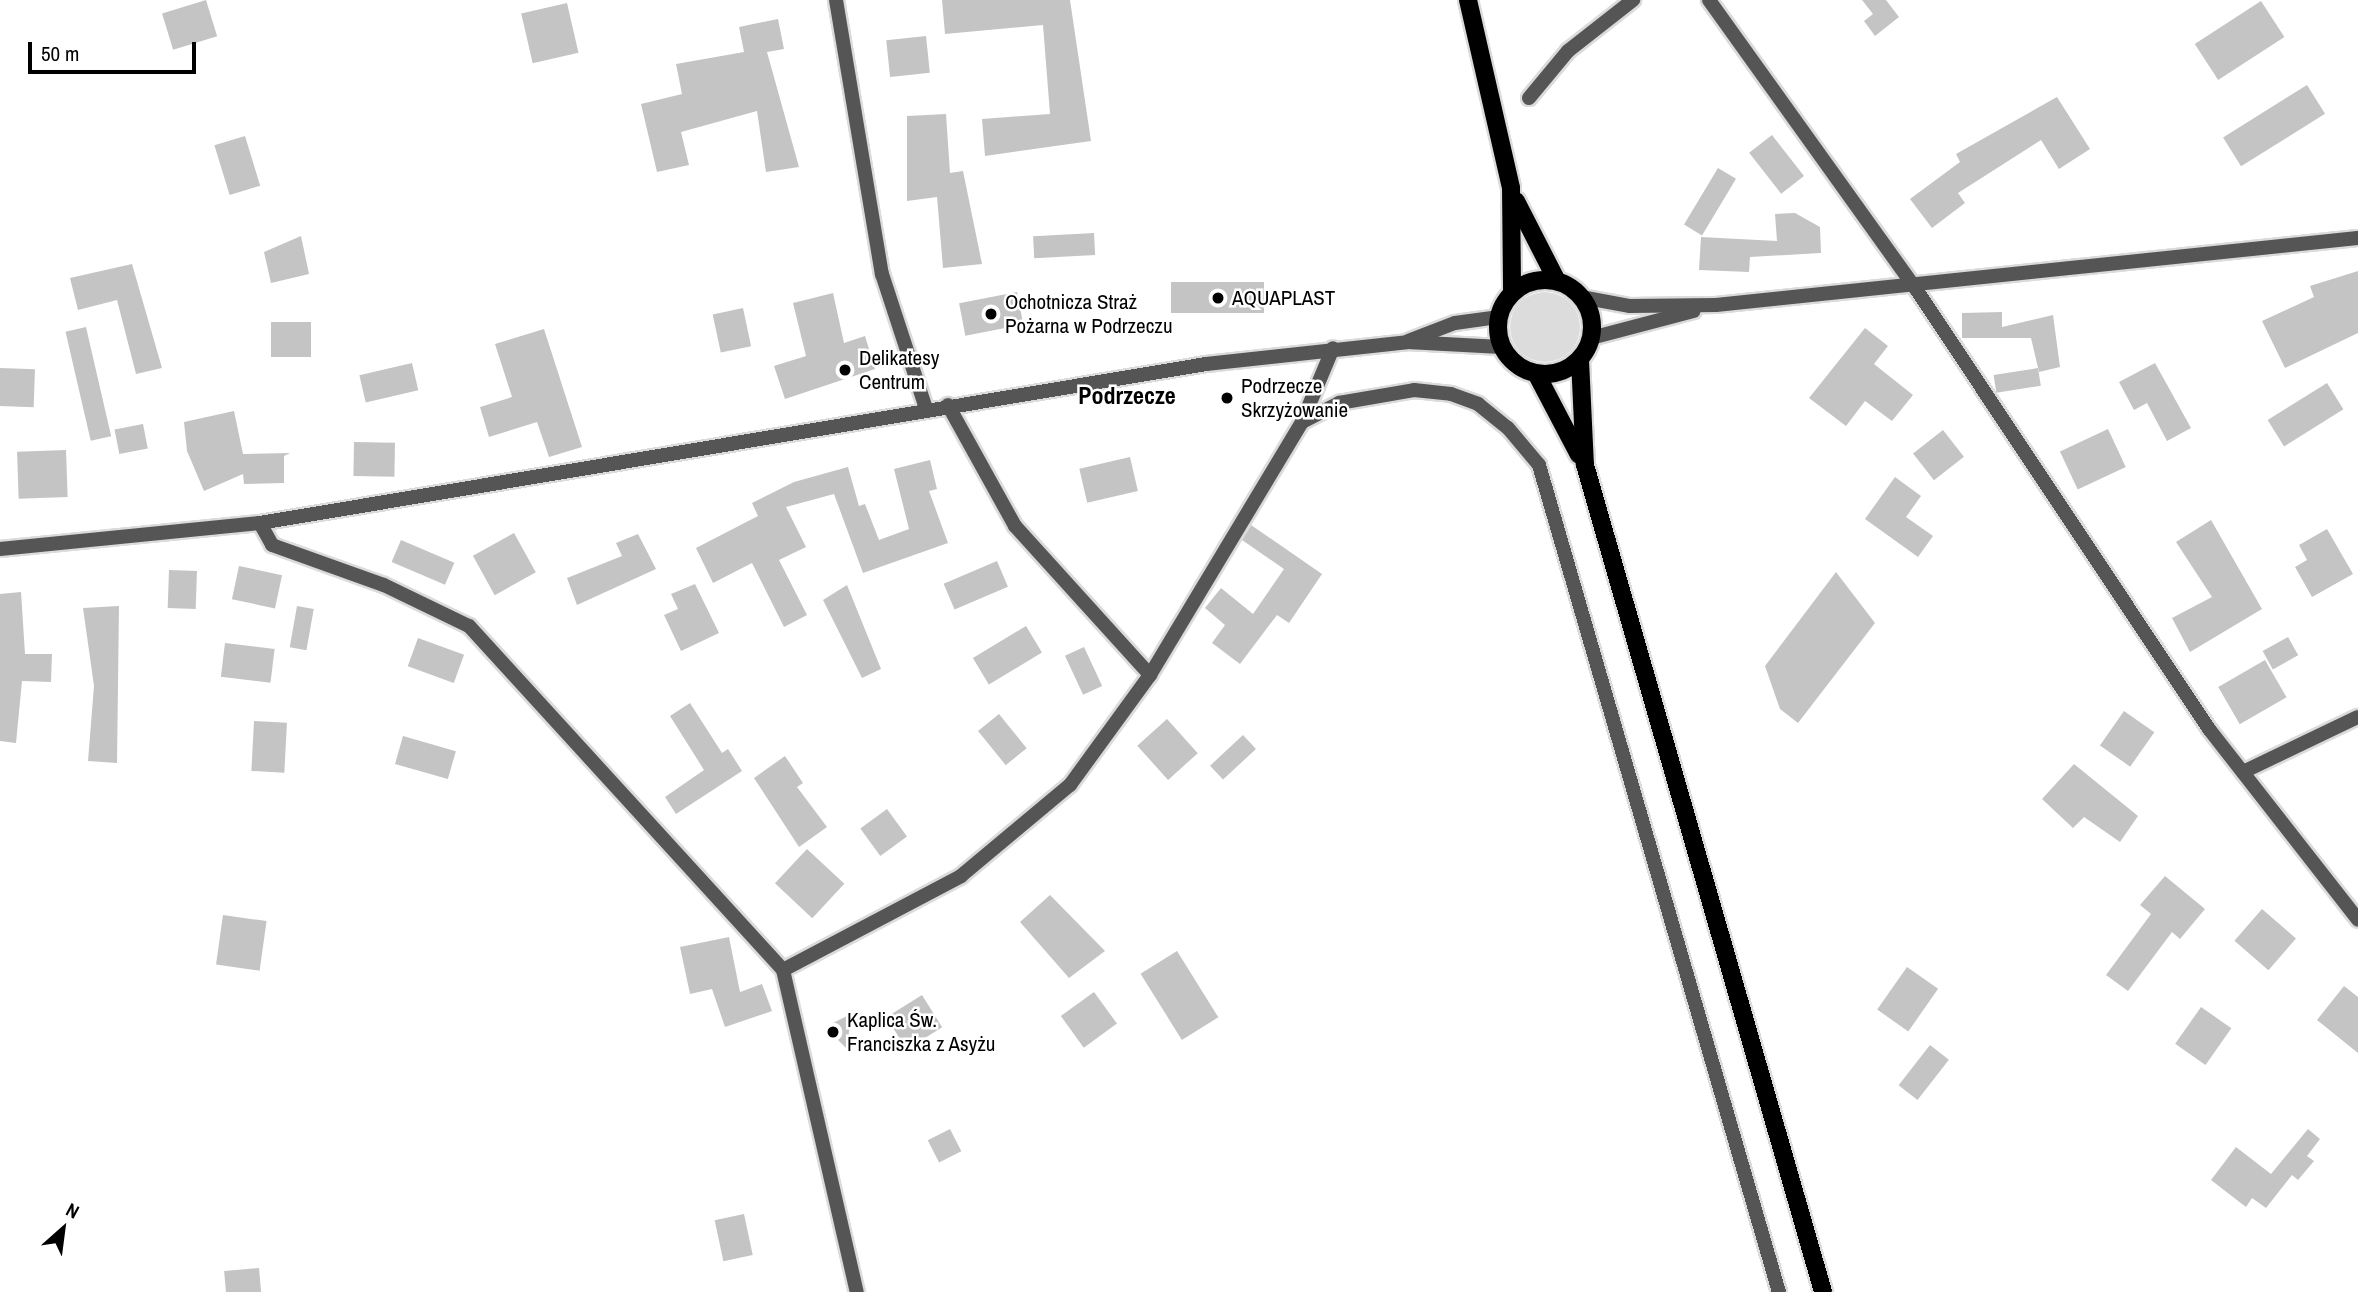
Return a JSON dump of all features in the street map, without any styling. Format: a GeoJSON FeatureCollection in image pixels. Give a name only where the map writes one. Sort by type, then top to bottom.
{"type":"FeatureCollection","features":[{"type":"Feature","properties":{"kind":"main road"},"geometry":{"type":"LineString","coordinates":[[1468,0],[1511,188],[1512,292],[1498,317],[1501,347],[1537,375],[1585,465],[1823,1292]]}},
{"type":"Feature","properties":{"kind":"main road"},"geometry":{"type":"LineString","coordinates":[[1511,188],[1557,281],[1581,297],[1591,338],[1580,360],[1585,465]]}},
{"type":"Feature","properties":{"kind":"main road"},"geometry":{"type":"LineString","coordinates":[[1512,292],[1541,280],[1557,281]]}},
{"type":"Feature","properties":{"kind":"main road"},"geometry":{"type":"LineString","coordinates":[[1537,375],[1552,374],[1580,360]]}},
{"type":"Feature","properties":{"kind":"street"},"geometry":{"type":"LineString","coordinates":[[836,0],[882,274],[926,409]]}},
{"type":"Feature","properties":{"kind":"street"},"geometry":{"type":"LineString","coordinates":[[1529,98],[1568,51],[1633,0]]}},
{"type":"Feature","properties":{"kind":"street"},"geometry":{"type":"LineString","coordinates":[[1709,0],[1916,289],[2243,772],[2358,920]]}},
{"type":"Feature","properties":{"kind":"street"},"geometry":{"type":"LineString","coordinates":[[1581,297],[1630,306],[1716,305],[1916,289],[2358,237]]}},
{"type":"Feature","properties":{"kind":"street"},"geometry":{"type":"LineString","coordinates":[[1591,338],[1716,305]]}},
{"type":"Feature","properties":{"kind":"street"},"geometry":{"type":"LineString","coordinates":[[1407,342],[1455,323],[1498,317]]}},
{"type":"Feature","properties":{"kind":"street"},"geometry":{"type":"LineString","coordinates":[[0,549],[260,523],[948,405],[1333,348],[1407,342],[1501,347]]}},
{"type":"Feature","properties":{"kind":"street"},"geometry":{"type":"LineString","coordinates":[[783,970],[961,876],[1070,785],[1150,675],[1302,422],[1333,348]]}},
{"type":"Feature","properties":{"kind":"street"},"geometry":{"type":"LineString","coordinates":[[1302,422],[1339,403],[1414,390],[1451,394],[1478,404],[1508,428],[1539,466],[1779,1292]]}},
{"type":"Feature","properties":{"kind":"street"},"geometry":{"type":"LineString","coordinates":[[948,405],[1015,526],[1150,675]]}},
{"type":"Feature","properties":{"kind":"street"},"geometry":{"type":"LineString","coordinates":[[260,523],[272,545],[384,585],[469,626],[783,970],[857,1292]]}},
{"type":"Feature","properties":{"kind":"street"},"geometry":{"type":"LineString","coordinates":[[2243,772],[2358,717]]}},
{"type":"Feature","properties":{"kind":"shaded area"},"geometry":{"type":"Polygon","coordinates":[[[1552,292],[1565,298],[1574,307],[1578,313],[1578,341],[1570,352],[1559,360],[1538,362],[1520,352],[1512,341],[1510,320],[1520,302],[1531,294],[1552,292]]]}},
{"type":"Feature","properties":{"kind":"building"},"geometry":{"type":"Polygon","coordinates":[[[206,0],[217,36],[173,50],[162,13],[206,0]]]}},
{"type":"Feature","properties":{"kind":"building"},"geometry":{"type":"Polygon","coordinates":[[[942,0],[1070,0],[1091,141],[985,156],[982,119],[1050,114],[1043,25],[945,34],[942,0]]]}},
{"type":"Feature","properties":{"kind":"building"},"geometry":{"type":"Polygon","coordinates":[[[1862,0],[1886,0],[1899,17],[1875,36],[1864,21],[1873,14],[1862,0]]]}},
{"type":"Feature","properties":{"kind":"building"},"geometry":{"type":"Polygon","coordinates":[[[2261,1],[2284,37],[2218,80],[2195,44],[2261,1]]]}},
{"type":"Feature","properties":{"kind":"building"},"geometry":{"type":"Polygon","coordinates":[[[567,3],[578,53],[533,63],[521,14],[567,3]]]}},
{"type":"Feature","properties":{"kind":"building"},"geometry":{"type":"Polygon","coordinates":[[[778,19],[784,49],[767,52],[799,167],[766,172],[757,111],[681,132],[689,165],[657,172],[641,104],[682,94],[676,64],[744,52],[739,27],[778,19]]]}},
{"type":"Feature","properties":{"kind":"building"},"geometry":{"type":"Polygon","coordinates":[[[926,36],[930,73],[890,77],[886,40],[926,36]]]}},
{"type":"Feature","properties":{"kind":"building"},"geometry":{"type":"Polygon","coordinates":[[[2307,85],[2325,114],[2241,166],[2223,137],[2307,85]]]}},
{"type":"Feature","properties":{"kind":"building"},"geometry":{"type":"Polygon","coordinates":[[[2057,97],[2090,149],[2059,169],[2041,140],[1958,193],[1965,203],[1932,228],[1910,199],[1960,162],[1956,154],[2057,97]]]}},
{"type":"Feature","properties":{"kind":"building"},"geometry":{"type":"Polygon","coordinates":[[[946,114],[950,173],[963,171],[982,264],[943,268],[937,197],[907,201],[907,116],[946,114]]]}},
{"type":"Feature","properties":{"kind":"building"},"geometry":{"type":"Polygon","coordinates":[[[1772,135],[1804,176],[1781,194],[1749,153],[1772,135]]]}},
{"type":"Feature","properties":{"kind":"building"},"geometry":{"type":"Polygon","coordinates":[[[245,136],[260,186],[230,195],[214,145],[245,136]]]}},
{"type":"Feature","properties":{"kind":"building"},"geometry":{"type":"Polygon","coordinates":[[[1718,168],[1736,179],[1702,235],[1684,225],[1718,168]]]}},
{"type":"Feature","properties":{"kind":"building"},"geometry":{"type":"Polygon","coordinates":[[[1795,213],[1820,227],[1821,253],[1750,257],[1749,272],[1699,270],[1701,237],[1777,241],[1775,214],[1795,213]]]}},
{"type":"Feature","properties":{"kind":"building"},"geometry":{"type":"Polygon","coordinates":[[[1094,233],[1095,255],[1034,258],[1033,236],[1094,233]]]}},
{"type":"Feature","properties":{"kind":"building"},"geometry":{"type":"Polygon","coordinates":[[[301,236],[309,274],[271,283],[264,252],[301,236]]]}},
{"type":"Feature","properties":{"kind":"building"},"geometry":{"type":"Polygon","coordinates":[[[132,264],[162,368],[136,374],[117,300],[78,310],[70,278],[132,264]]]}},
{"type":"Feature","properties":{"kind":"building"},"geometry":{"type":"Polygon","coordinates":[[[2358,271],[2358,333],[2285,368],[2262,321],[2314,297],[2310,286],[2358,271]]]}},
{"type":"Feature","properties":{"kind":"building","name":"AQUAPLAST"},"geometry":{"type":"Polygon","coordinates":[[[1171,282],[1264,282],[1264,313],[1171,313],[1171,282]]]}},
{"type":"Feature","properties":{"kind":"building","name":"Ochotnicza Straż Pożarna w Podrzeczu"},"geometry":{"type":"Polygon","coordinates":[[[1017,292],[1023,324],[965,336],[959,303],[1017,292]]]}},
{"type":"Feature","properties":{"kind":"building"},"geometry":{"type":"Polygon","coordinates":[[[833,293],[844,343],[865,336],[875,369],[785,399],[774,366],[806,356],[793,303],[833,293]]]}},
{"type":"Feature","properties":{"kind":"building"},"geometry":{"type":"Polygon","coordinates":[[[743,308],[751,346],[721,353],[713,314],[743,308]]]}},
{"type":"Feature","properties":{"kind":"building"},"geometry":{"type":"Polygon","coordinates":[[[2002,312],[2002,327],[2053,315],[2060,367],[2039,372],[2031,338],[1962,338],[1962,313],[2002,312]]]}},
{"type":"Feature","properties":{"kind":"building"},"geometry":{"type":"Polygon","coordinates":[[[271,322],[311,322],[311,357],[271,357],[271,322]]]}},
{"type":"Feature","properties":{"kind":"building"},"geometry":{"type":"Polygon","coordinates":[[[86,327],[111,436],[91,441],[66,332],[86,327]]]}},
{"type":"Feature","properties":{"kind":"building"},"geometry":{"type":"Polygon","coordinates":[[[1865,328],[1888,346],[1874,364],[1913,395],[1892,421],[1865,401],[1846,426],[1809,398],[1865,328]]]}},
{"type":"Feature","properties":{"kind":"building"},"geometry":{"type":"Polygon","coordinates":[[[544,329],[582,447],[549,457],[537,422],[489,437],[480,407],[512,397],[495,344],[544,329]]]}},
{"type":"Feature","properties":{"kind":"building"},"geometry":{"type":"Polygon","coordinates":[[[412,363],[418,390],[366,402],[359,375],[412,363]]]}},
{"type":"Feature","properties":{"kind":"building"},"geometry":{"type":"Polygon","coordinates":[[[2155,363],[2191,428],[2167,441],[2147,403],[2134,410],[2119,382],[2155,363]]]}},
{"type":"Feature","properties":{"kind":"building"},"geometry":{"type":"Polygon","coordinates":[[[0,368],[35,369],[34,407],[0,406],[0,368]]]}},
{"type":"Feature","properties":{"kind":"building"},"geometry":{"type":"Polygon","coordinates":[[[2038,368],[2041,386],[1996,393],[1994,375],[2038,368]]]}},
{"type":"Feature","properties":{"kind":"building"},"geometry":{"type":"Polygon","coordinates":[[[2327,383],[2343,409],[2284,446],[2268,420],[2327,383]]]}},
{"type":"Feature","properties":{"kind":"building"},"geometry":{"type":"Polygon","coordinates":[[[234,411],[243,454],[290,453],[284,456],[284,483],[244,484],[243,474],[204,491],[187,451],[184,422],[234,411]]]}},
{"type":"Feature","properties":{"kind":"building"},"geometry":{"type":"Polygon","coordinates":[[[143,424],[148,449],[119,454],[115,430],[143,424]]]}},
{"type":"Feature","properties":{"kind":"building"},"geometry":{"type":"Polygon","coordinates":[[[2108,429],[2126,467],[2078,489],[2060,451],[2108,429]]]}},
{"type":"Feature","properties":{"kind":"building"},"geometry":{"type":"Polygon","coordinates":[[[1943,430],[1964,457],[1934,480],[1913,453],[1943,430]]]}},
{"type":"Feature","properties":{"kind":"building"},"geometry":{"type":"Polygon","coordinates":[[[354,442],[395,443],[394,477],[353,476],[354,442]]]}},
{"type":"Feature","properties":{"kind":"building"},"geometry":{"type":"Polygon","coordinates":[[[66,450],[68,497],[19,499],[17,452],[66,450]]]}},
{"type":"Feature","properties":{"kind":"building"},"geometry":{"type":"Polygon","coordinates":[[[1130,457],[1138,491],[1087,503],[1079,469],[1130,457]]]}},
{"type":"Feature","properties":{"kind":"building"},"geometry":{"type":"Polygon","coordinates":[[[930,460],[937,489],[929,491],[948,543],[863,573],[834,494],[786,507],[806,547],[779,560],[807,615],[784,627],[752,563],[713,583],[696,548],[758,516],[752,503],[794,482],[848,467],[859,506],[865,504],[879,540],[909,529],[894,469],[930,460]]]}},
{"type":"Feature","properties":{"kind":"building"},"geometry":{"type":"Polygon","coordinates":[[[1895,477],[1921,496],[1906,517],[1933,536],[1918,557],[1865,519],[1895,477]]]}},
{"type":"Feature","properties":{"kind":"building"},"geometry":{"type":"Polygon","coordinates":[[[2211,520],[2262,609],[2190,652],[2172,618],[2212,597],[2176,542],[2211,520]]]}},
{"type":"Feature","properties":{"kind":"building"},"geometry":{"type":"Polygon","coordinates":[[[1251,525],[1322,574],[1289,623],[1277,615],[1240,664],[1212,643],[1225,625],[1205,608],[1221,588],[1253,614],[1284,569],[1242,540],[1251,525]]]}},
{"type":"Feature","properties":{"kind":"building"},"geometry":{"type":"Polygon","coordinates":[[[2327,529],[2353,574],[2312,597],[2295,567],[2307,560],[2299,545],[2327,529]]]}},
{"type":"Feature","properties":{"kind":"building"},"geometry":{"type":"Polygon","coordinates":[[[514,533],[536,572],[495,595],[473,556],[514,533]]]}},
{"type":"Feature","properties":{"kind":"building"},"geometry":{"type":"Polygon","coordinates":[[[638,534],[656,569],[577,605],[567,578],[622,556],[616,543],[638,534]]]}},
{"type":"Feature","properties":{"kind":"building"},"geometry":{"type":"Polygon","coordinates":[[[401,540],[454,563],[445,585],[392,562],[401,540]]]}},
{"type":"Feature","properties":{"kind":"building"},"geometry":{"type":"Polygon","coordinates":[[[997,561],[1008,587],[955,609],[944,584],[997,561]]]}},
{"type":"Feature","properties":{"kind":"building"},"geometry":{"type":"Polygon","coordinates":[[[239,566],[282,575],[275,608],[232,599],[239,566]]]}},
{"type":"Feature","properties":{"kind":"building"},"geometry":{"type":"Polygon","coordinates":[[[169,570],[197,571],[196,609],[168,608],[169,570]]]}},
{"type":"Feature","properties":{"kind":"building"},"geometry":{"type":"Polygon","coordinates":[[[1836,572],[1875,623],[1798,723],[1780,709],[1765,666],[1836,572]]]}},
{"type":"Feature","properties":{"kind":"building"},"geometry":{"type":"Polygon","coordinates":[[[695,584],[719,633],[681,651],[664,615],[678,609],[671,594],[695,584]]]}},
{"type":"Feature","properties":{"kind":"building"},"geometry":{"type":"Polygon","coordinates":[[[847,585],[881,669],[862,678],[823,600],[847,585]]]}},
{"type":"Feature","properties":{"kind":"building"},"geometry":{"type":"Polygon","coordinates":[[[21,592],[25,654],[52,654],[51,682],[22,681],[16,743],[0,741],[0,594],[21,592]]]}},
{"type":"Feature","properties":{"kind":"building"},"geometry":{"type":"Polygon","coordinates":[[[119,606],[117,763],[88,761],[94,686],[83,608],[119,606]]]}},
{"type":"Feature","properties":{"kind":"building"},"geometry":{"type":"Polygon","coordinates":[[[297,606],[314,609],[306,650],[290,647],[297,606]]]}},
{"type":"Feature","properties":{"kind":"building"},"geometry":{"type":"Polygon","coordinates":[[[1026,626],[1042,653],[989,685],[973,658],[1026,626]]]}},
{"type":"Feature","properties":{"kind":"building"},"geometry":{"type":"Polygon","coordinates":[[[2288,637],[2298,655],[2273,669],[2263,651],[2288,637]]]}},
{"type":"Feature","properties":{"kind":"building"},"geometry":{"type":"Polygon","coordinates":[[[418,638],[464,655],[454,683],[408,666],[418,638]]]}},
{"type":"Feature","properties":{"kind":"building"},"geometry":{"type":"Polygon","coordinates":[[[225,643],[275,649],[270,683],[221,677],[225,643]]]}},
{"type":"Feature","properties":{"kind":"building"},"geometry":{"type":"Polygon","coordinates":[[[1084,647],[1102,686],[1083,695],[1065,656],[1084,647]]]}},
{"type":"Feature","properties":{"kind":"building"},"geometry":{"type":"Polygon","coordinates":[[[2265,660],[2286,697],[2240,724],[2218,687],[2265,660]]]}},
{"type":"Feature","properties":{"kind":"building"},"geometry":{"type":"Polygon","coordinates":[[[690,703],[722,753],[728,749],[742,771],[676,814],[665,797],[704,770],[670,716],[690,703]]]}},
{"type":"Feature","properties":{"kind":"building"},"geometry":{"type":"Polygon","coordinates":[[[2124,711],[2154,732],[2130,767],[2100,745],[2124,711]]]}},
{"type":"Feature","properties":{"kind":"building"},"geometry":{"type":"Polygon","coordinates":[[[999,714],[1027,748],[1006,765],[978,731],[999,714]]]}},
{"type":"Feature","properties":{"kind":"building"},"geometry":{"type":"Polygon","coordinates":[[[1167,719],[1198,753],[1168,780],[1137,746],[1167,719]]]}},
{"type":"Feature","properties":{"kind":"building"},"geometry":{"type":"Polygon","coordinates":[[[254,721],[287,723],[284,773],[251,771],[254,721]]]}},
{"type":"Feature","properties":{"kind":"building"},"geometry":{"type":"Polygon","coordinates":[[[1243,735],[1256,749],[1223,780],[1210,766],[1243,735]]]}},
{"type":"Feature","properties":{"kind":"building"},"geometry":{"type":"Polygon","coordinates":[[[403,736],[456,751],[448,779],[395,764],[403,736]]]}},
{"type":"Feature","properties":{"kind":"building"},"geometry":{"type":"Polygon","coordinates":[[[785,756],[803,783],[797,787],[827,827],[799,847],[754,778],[785,756]]]}},
{"type":"Feature","properties":{"kind":"building"},"geometry":{"type":"Polygon","coordinates":[[[2074,764],[2138,816],[2120,842],[2084,817],[2073,828],[2042,799],[2074,764]]]}},
{"type":"Feature","properties":{"kind":"building"},"geometry":{"type":"Polygon","coordinates":[[[887,809],[907,837],[880,856],[860,828],[887,809]]]}},
{"type":"Feature","properties":{"kind":"building"},"geometry":{"type":"Polygon","coordinates":[[[807,849],[844,884],[812,918],[775,883],[807,849]]]}},
{"type":"Feature","properties":{"kind":"building"},"geometry":{"type":"Polygon","coordinates":[[[2165,876],[2205,909],[2180,939],[2172,932],[2128,991],[2106,975],[2151,914],[2140,905],[2165,876]]]}},
{"type":"Feature","properties":{"kind":"building"},"geometry":{"type":"Polygon","coordinates":[[[1050,895],[1105,951],[1069,978],[1020,922],[1050,895]]]}},
{"type":"Feature","properties":{"kind":"building"},"geometry":{"type":"Polygon","coordinates":[[[2262,909],[2296,939],[2268,970],[2234,941],[2262,909]]]}},
{"type":"Feature","properties":{"kind":"building"},"geometry":{"type":"Polygon","coordinates":[[[223,915],[267,921],[260,971],[216,965],[223,915]]]}},
{"type":"Feature","properties":{"kind":"building"},"geometry":{"type":"Polygon","coordinates":[[[729,937],[740,992],[762,984],[772,1011],[725,1027],[712,989],[690,994],[680,947],[729,937]]]}},
{"type":"Feature","properties":{"kind":"building"},"geometry":{"type":"Polygon","coordinates":[[[1177,951],[1218,1017],[1182,1040],[1141,974],[1177,951]]]}},
{"type":"Feature","properties":{"kind":"building"},"geometry":{"type":"Polygon","coordinates":[[[1907,967],[1938,989],[1908,1031],[1877,1010],[1907,967]]]}},
{"type":"Feature","properties":{"kind":"building"},"geometry":{"type":"Polygon","coordinates":[[[2344,986],[2358,997],[2358,1053],[2317,1020],[2344,986]]]}},
{"type":"Feature","properties":{"kind":"building"},"geometry":{"type":"Polygon","coordinates":[[[1094,992],[1117,1024],[1084,1048],[1061,1016],[1094,992]]]}},
{"type":"Feature","properties":{"kind":"building"},"geometry":{"type":"Polygon","coordinates":[[[922,995],[942,1027],[907,1049],[886,1017],[922,995]]]}},
{"type":"Feature","properties":{"kind":"building"},"geometry":{"type":"Polygon","coordinates":[[[2201,1007],[2231,1028],[2205,1065],[2175,1044],[2201,1007]]]}},
{"type":"Feature","properties":{"kind":"building"},"geometry":{"type":"Polygon","coordinates":[[[851,1014],[847,1049],[825,1027],[851,1014]]]}},
{"type":"Feature","properties":{"kind":"building"},"geometry":{"type":"Polygon","coordinates":[[[1930,1045],[1949,1060],[1918,1100],[1899,1085],[1930,1045]]]}},
{"type":"Feature","properties":{"kind":"building"},"geometry":{"type":"Polygon","coordinates":[[[950,1129],[961,1151],[939,1163],[928,1140],[950,1129]]]}},
{"type":"Feature","properties":{"kind":"building"},"geometry":{"type":"Polygon","coordinates":[[[2308,1129],[2320,1139],[2307,1156],[2314,1161],[2298,1180],[2292,1175],[2266,1208],[2252,1198],[2246,1207],[2211,1180],[2236,1147],[2271,1174],[2308,1129]]]}},
{"type":"Feature","properties":{"kind":"building"},"geometry":{"type":"Polygon","coordinates":[[[744,1214],[753,1255],[723,1261],[715,1220],[744,1214]]]}},
{"type":"Feature","properties":{"kind":"building"},"geometry":{"type":"Polygon","coordinates":[[[259,1268],[261,1292],[226,1292],[224,1271],[259,1268]]]}},
{"type":"Feature","properties":{"kind":"place","name":"AQUAPLAST"},"geometry":{"type":"Point","coordinates":[1218,298]}},
{"type":"Feature","properties":{"kind":"place","name":"Ochotnicza Straż Pożarna w Podrzeczu"},"geometry":{"type":"Point","coordinates":[991,314]}},
{"type":"Feature","properties":{"kind":"place","name":"Delikatesy Centrum"},"geometry":{"type":"Point","coordinates":[845,370]}},
{"type":"Feature","properties":{"kind":"place","name":"Podrzecze Skrzyżowanie"},"geometry":{"type":"Point","coordinates":[1227,398]}},
{"type":"Feature","properties":{"kind":"place","name":"Kaplica Św. Franciszka z Asyżu"},"geometry":{"type":"Point","coordinates":[833,1032]}},
{"type":"Feature","properties":{"kind":"district","name":"Podrzecze"},"geometry":{"type":"Point","coordinates":[1127,396]}}]}
